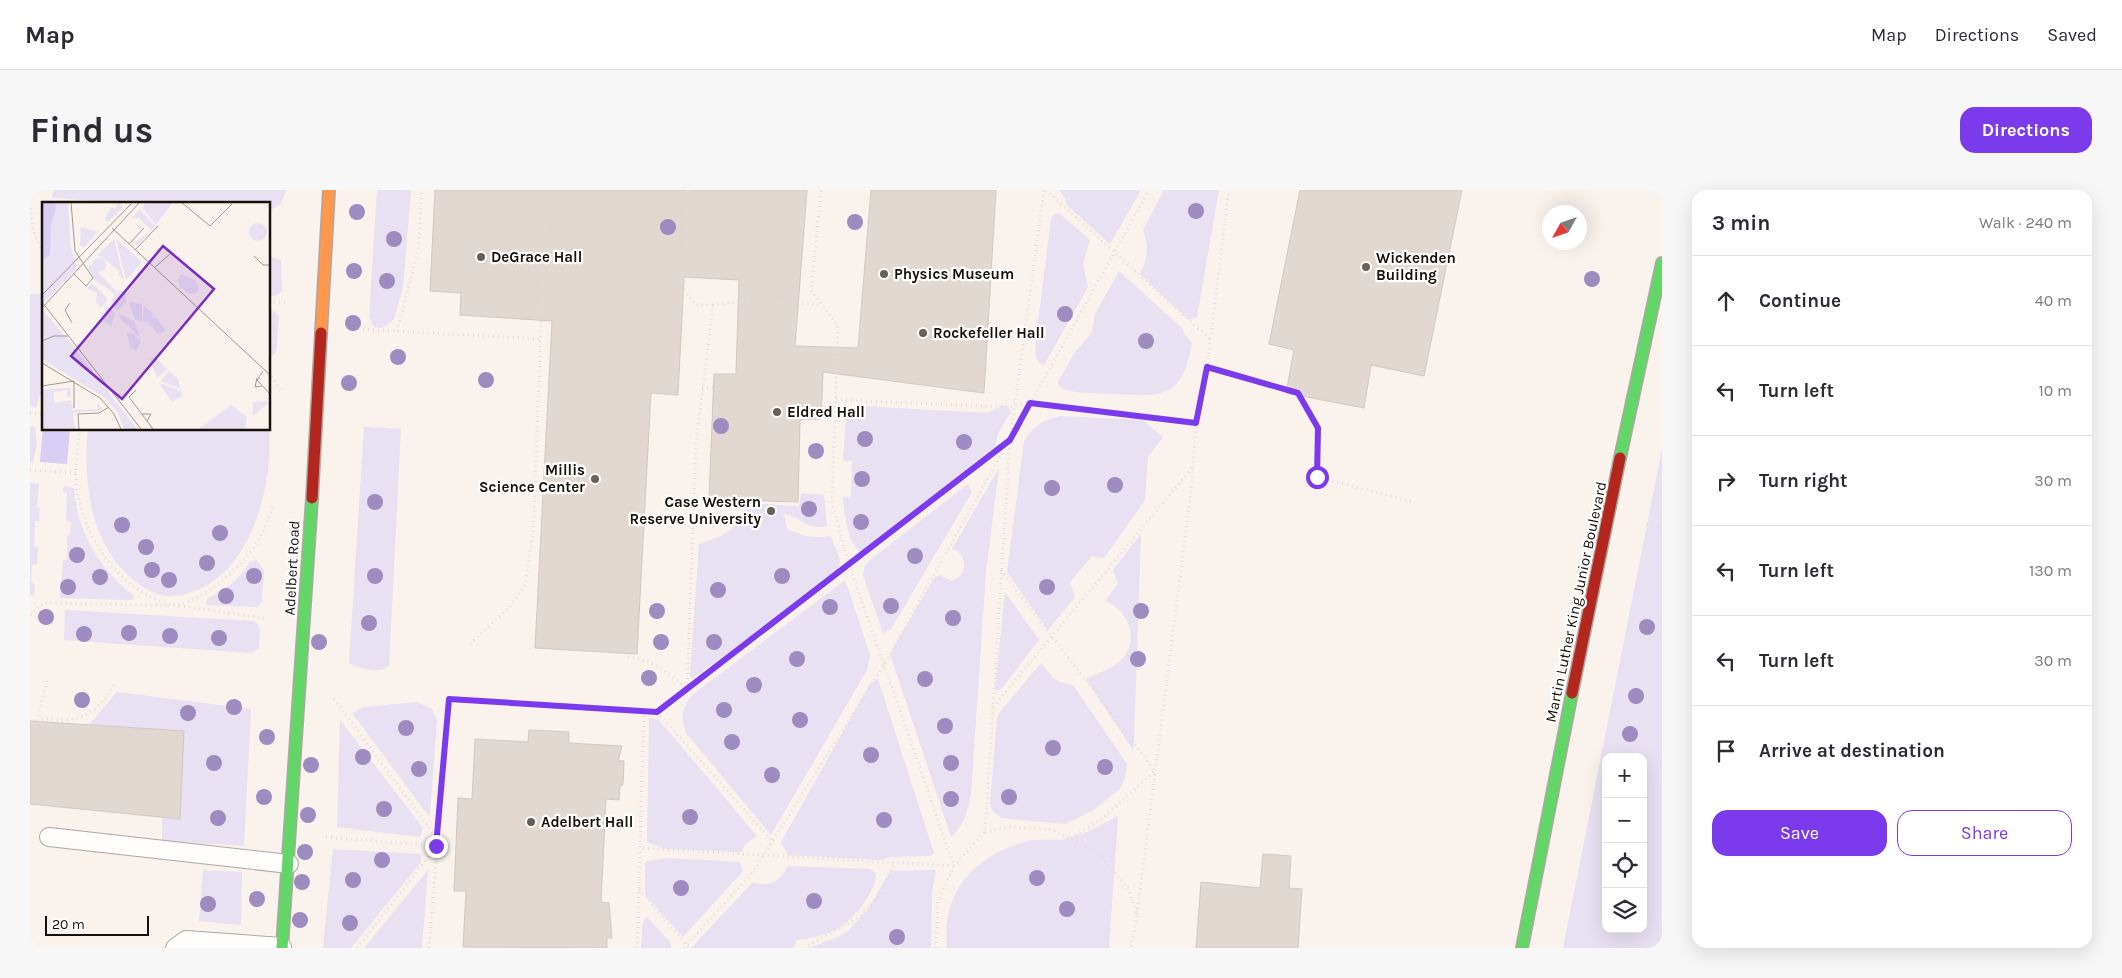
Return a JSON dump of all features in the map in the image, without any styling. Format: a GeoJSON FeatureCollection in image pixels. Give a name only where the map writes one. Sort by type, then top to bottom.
{"type":"FeatureCollection","features":[{"type":"Feature","properties":{"kind":"street","name":"Adelbert Road"},"geometry":{"type":"LineString","coordinates":[[282,947],[329,190]]}},
{"type":"Feature","properties":{"kind":"street","name":"Martin Luther King Junior Boulevard"},"geometry":{"type":"LineString","coordinates":[[1522,948],[1598,562],[1662,263]]}},
{"type":"Feature","properties":{"kind":"lane"},"geometry":{"type":"LineString","coordinates":[[49,837],[288,864]]}},
{"type":"Feature","properties":{"kind":"lane"},"geometry":{"type":"LineString","coordinates":[[176,948],[186,940],[282,947]]}},
{"type":"Feature","properties":{"kind":"path"},"geometry":{"type":"LineString","coordinates":[[397,331],[418,250],[422,190]]}},
{"type":"Feature","properties":{"kind":"path"},"geometry":{"type":"LineString","coordinates":[[688,190],[684,290],[696,305],[713,305],[746,300],[821,305]]}},
{"type":"Feature","properties":{"kind":"path"},"geometry":{"type":"LineString","coordinates":[[821,190],[811,290],[838,326],[832,503],[849,564],[954,866]]}},
{"type":"Feature","properties":{"kind":"path"},"geometry":{"type":"LineString","coordinates":[[1045,190],[1210,340]]}},
{"type":"Feature","properties":{"kind":"path"},"geometry":{"type":"LineString","coordinates":[[985,832],[1010,440],[1045,190]]}},
{"type":"Feature","properties":{"kind":"path"},"geometry":{"type":"LineString","coordinates":[[639,889],[686,947],[753,872],[884,664],[1150,190]]}},
{"type":"Feature","properties":{"kind":"path"},"geometry":{"type":"LineString","coordinates":[[1131,948],[1137,914],[1193,468],[1196,423],[1207,367],[1228,190]]}},
{"type":"Feature","properties":{"kind":"path"},"geometry":{"type":"LineString","coordinates":[[31,208],[33,230],[42,250]]}},
{"type":"Feature","properties":{"kind":"path"},"geometry":{"type":"LineString","coordinates":[[470,644],[510,607],[525,585],[533,534],[545,223]]}},
{"type":"Feature","properties":{"kind":"path"},"geometry":{"type":"LineString","coordinates":[[270,302],[288,302]]}},
{"type":"Feature","properties":{"kind":"path"},"geometry":{"type":"LineString","coordinates":[[686,689],[696,444],[713,305]]}},
{"type":"Feature","properties":{"kind":"path"},"geometry":{"type":"LineString","coordinates":[[358,328],[540,339]]}},
{"type":"Feature","properties":{"kind":"path"},"geometry":{"type":"LineString","coordinates":[[1207,367],[1298,393],[1318,428],[1317,477],[1413,502]]}},
{"type":"Feature","properties":{"kind":"path"},"geometry":{"type":"LineString","coordinates":[[270,374],[282,393]]}},
{"type":"Feature","properties":{"kind":"path"},"geometry":{"type":"LineString","coordinates":[[702,387],[722,387]]}},
{"type":"Feature","properties":{"kind":"path"},"geometry":{"type":"LineString","coordinates":[[836,400],[1014,407],[1030,403],[1196,423]]}},
{"type":"Feature","properties":{"kind":"path"},"geometry":{"type":"LineString","coordinates":[[79,430],[78,498],[86,524],[99,549],[117,573],[141,592],[171,605],[188,601],[202,594],[231,572],[250,552],[263,531],[273,507]]}},
{"type":"Feature","properties":{"kind":"path"},"geometry":{"type":"LineString","coordinates":[[429,948],[449,699],[657,712],[1010,440]]}},
{"type":"Feature","properties":{"kind":"path"},"geometry":{"type":"LineString","coordinates":[[993,708],[1193,468]]}},
{"type":"Feature","properties":{"kind":"path"},"geometry":{"type":"LineString","coordinates":[[30,470],[77,473]]}},
{"type":"Feature","properties":{"kind":"path"},"geometry":{"type":"LineString","coordinates":[[1647,523],[1662,528]]}},
{"type":"Feature","properties":{"kind":"path"},"geometry":{"type":"LineString","coordinates":[[1001,570],[1155,770]]}},
{"type":"Feature","properties":{"kind":"path"},"geometry":{"type":"LineString","coordinates":[[30,615],[44,603],[171,605],[265,618]]}},
{"type":"Feature","properties":{"kind":"path"},"geometry":{"type":"LineString","coordinates":[[628,656],[647,660],[671,675],[686,689]]}},
{"type":"Feature","properties":{"kind":"path"},"geometry":{"type":"LineString","coordinates":[[47,681],[37,721],[42,718],[74,719],[86,716],[99,707],[114,685]]}},
{"type":"Feature","properties":{"kind":"path"},"geometry":{"type":"LineString","coordinates":[[334,699],[433,833],[436,846],[429,858],[357,948]]}},
{"type":"Feature","properties":{"kind":"path"},"geometry":{"type":"LineString","coordinates":[[637,948],[644,711]]}},
{"type":"Feature","properties":{"kind":"path"},"geometry":{"type":"LineString","coordinates":[[657,712],[772,842]]}},
{"type":"Feature","properties":{"kind":"path"},"geometry":{"type":"LineString","coordinates":[[1071,838],[1103,818],[1155,770]]}},
{"type":"Feature","properties":{"kind":"path"},"geometry":{"type":"LineString","coordinates":[[936,948],[938,901],[954,866],[985,832],[1008,827],[1051,829],[1097,852],[1128,888],[1137,914]]}},
{"type":"Feature","properties":{"kind":"path"},"geometry":{"type":"LineString","coordinates":[[326,837],[436,846]]}},
{"type":"Feature","properties":{"kind":"path"},"geometry":{"type":"LineString","coordinates":[[640,848],[954,866]]}},
{"type":"Feature","properties":{"kind":"path"},"geometry":{"type":"LineString","coordinates":[[804,948],[862,915],[881,893],[894,862]]}},
{"type":"Feature","properties":{"kind":"shaded area"},"geometry":{"type":"Polygon","coordinates":[[[53,190],[286,190],[281,204],[270,210],[270,202],[115,202],[52,198],[53,190]]]}},
{"type":"Feature","properties":{"kind":"shaded area"},"geometry":{"type":"Polygon","coordinates":[[[377,190],[411,190],[403,287],[394,319],[382,328],[374,327],[369,317],[377,190]]]}},
{"type":"Feature","properties":{"kind":"shaded area"},"geometry":{"type":"Polygon","coordinates":[[[1059,190],[1141,190],[1110,244],[1066,204],[1066,200],[1059,190]]]}},
{"type":"Feature","properties":{"kind":"shaded area"},"geometry":{"type":"Polygon","coordinates":[[[1164,190],[1219,190],[1197,317],[1189,320],[1140,274],[1147,252],[1143,230],[1164,190]]]}},
{"type":"Feature","properties":{"kind":"shaded area"},"geometry":{"type":"Polygon","coordinates":[[[1059,213],[1090,240],[1083,264],[1088,287],[1044,365],[1036,357],[1036,338],[1051,220],[1053,215],[1059,213]]]}},
{"type":"Feature","properties":{"kind":"shaded area"},"geometry":{"type":"Polygon","coordinates":[[[270,256],[281,260],[282,291],[276,296],[270,296],[270,256]]]}},
{"type":"Feature","properties":{"kind":"shaded area"},"geometry":{"type":"Polygon","coordinates":[[[1119,271],[1183,329],[1184,334],[1192,343],[1183,374],[1169,390],[1147,395],[1084,393],[1066,390],[1059,386],[1058,382],[1075,352],[1092,333],[1095,314],[1119,271]]]}},
{"type":"Feature","properties":{"kind":"shaded area"},"geometry":{"type":"Polygon","coordinates":[[[30,294],[42,294],[42,394],[40,394],[36,407],[30,406],[30,294]]]}},
{"type":"Feature","properties":{"kind":"shaded area"},"geometry":{"type":"Polygon","coordinates":[[[270,310],[279,317],[276,353],[270,356],[270,310]]]}},
{"type":"Feature","properties":{"kind":"shaded area"},"geometry":{"type":"Polygon","coordinates":[[[1003,405],[1008,407],[1011,412],[998,433],[995,447],[866,550],[860,552],[849,534],[845,519],[843,497],[851,497],[852,461],[843,461],[846,418],[850,412],[860,406],[988,413],[1003,405]]]}},
{"type":"Feature","properties":{"kind":"shaded area"},"geometry":{"type":"Polygon","coordinates":[[[1060,416],[1143,420],[1163,437],[1148,457],[1145,500],[1104,558],[1092,556],[1070,582],[1075,597],[1048,630],[1007,572],[1024,441],[1039,424],[1060,416]]]}},
{"type":"Feature","properties":{"kind":"shaded area"},"geometry":{"type":"Polygon","coordinates":[[[30,427],[35,427],[37,444],[33,463],[30,462],[30,427]]]}},
{"type":"Feature","properties":{"kind":"shaded area"},"geometry":{"type":"Polygon","coordinates":[[[364,427],[401,429],[389,666],[379,670],[364,669],[349,663],[364,427]]]}},
{"type":"Feature","properties":{"kind":"shaded area"},"geometry":{"type":"Polygon","coordinates":[[[43,430],[70,430],[67,464],[40,462],[43,430]]]}},
{"type":"Feature","properties":{"kind":"shaded area"},"geometry":{"type":"Polygon","coordinates":[[[88,430],[269,430],[266,480],[260,508],[250,534],[237,557],[219,577],[197,590],[166,596],[157,594],[136,582],[108,551],[99,532],[89,492],[88,430]]]}},
{"type":"Feature","properties":{"kind":"shaded area"},"geometry":{"type":"Polygon","coordinates":[[[1662,449],[1662,948],[1563,948],[1662,449]]]}},
{"type":"Feature","properties":{"kind":"shaded area"},"geometry":{"type":"Polygon","coordinates":[[[999,468],[986,572],[971,794],[965,817],[951,837],[891,657],[892,650],[935,577],[940,575],[951,581],[963,571],[964,563],[961,554],[957,550],[952,549],[999,468]]]}},
{"type":"Feature","properties":{"kind":"shaded area"},"geometry":{"type":"Polygon","coordinates":[[[30,483],[39,484],[37,507],[40,508],[39,521],[35,521],[34,546],[38,548],[37,564],[32,565],[31,582],[35,585],[34,596],[30,595],[30,483]]]}},
{"type":"Feature","properties":{"kind":"shaded area"},"geometry":{"type":"Polygon","coordinates":[[[968,484],[972,492],[891,629],[883,633],[863,575],[864,567],[870,560],[968,484]]]}},
{"type":"Feature","properties":{"kind":"shaded area"},"geometry":{"type":"Polygon","coordinates":[[[64,486],[74,488],[80,519],[92,548],[109,573],[132,594],[134,597],[131,600],[60,598],[63,560],[67,560],[67,535],[70,535],[71,522],[66,521],[67,493],[63,492],[64,486]]]}},
{"type":"Feature","properties":{"kind":"shaded area"},"geometry":{"type":"Polygon","coordinates":[[[801,493],[824,495],[827,526],[814,527],[795,517],[784,514],[787,529],[809,536],[831,536],[840,560],[838,572],[692,679],[690,675],[699,544],[723,535],[735,526],[740,519],[745,503],[799,506],[801,493]]]}},
{"type":"Feature","properties":{"kind":"shaded area"},"geometry":{"type":"Polygon","coordinates":[[[1141,534],[1133,750],[1086,679],[1118,663],[1129,647],[1131,638],[1127,620],[1121,612],[1105,601],[1118,584],[1113,570],[1141,534]]]}},
{"type":"Feature","properties":{"kind":"shaded area"},"geometry":{"type":"Polygon","coordinates":[[[256,560],[264,570],[262,602],[257,607],[207,605],[207,599],[232,584],[250,562],[256,560]]]}},
{"type":"Feature","properties":{"kind":"shaded area"},"geometry":{"type":"Polygon","coordinates":[[[844,581],[847,585],[870,655],[867,670],[771,835],[687,734],[683,723],[684,709],[692,695],[844,581]]]}},
{"type":"Feature","properties":{"kind":"shaded area"},"geometry":{"type":"Polygon","coordinates":[[[1005,592],[1039,640],[998,691],[995,689],[1005,592]]]}},
{"type":"Feature","properties":{"kind":"shaded area"},"geometry":{"type":"Polygon","coordinates":[[[65,610],[253,621],[258,624],[260,630],[259,648],[251,653],[64,640],[65,610]]]}},
{"type":"Feature","properties":{"kind":"shaded area"},"geometry":{"type":"Polygon","coordinates":[[[1041,663],[1054,678],[1062,683],[1073,685],[1127,764],[1125,778],[1120,789],[1092,811],[1065,824],[1001,818],[992,810],[990,803],[999,713],[1041,663]]]}},
{"type":"Feature","properties":{"kind":"shaded area"},"geometry":{"type":"Polygon","coordinates":[[[878,679],[934,853],[931,856],[889,857],[881,860],[788,855],[781,842],[870,684],[878,679]]]}},
{"type":"Feature","properties":{"kind":"shaded area"},"geometry":{"type":"Polygon","coordinates":[[[117,692],[251,709],[244,846],[162,841],[162,817],[180,819],[184,731],[89,725],[117,692]]]}},
{"type":"Feature","properties":{"kind":"shaded area"},"geometry":{"type":"Polygon","coordinates":[[[417,702],[432,709],[437,720],[430,815],[428,815],[352,713],[364,707],[417,702]]]}},
{"type":"Feature","properties":{"kind":"shaded area"},"geometry":{"type":"Polygon","coordinates":[[[649,718],[659,720],[757,836],[746,843],[741,852],[666,849],[647,842],[649,718]]]}},
{"type":"Feature","properties":{"kind":"shaded area"},"geometry":{"type":"Polygon","coordinates":[[[340,720],[423,828],[420,837],[337,827],[340,720]]]}},
{"type":"Feature","properties":{"kind":"shaded area"},"geometry":{"type":"Polygon","coordinates":[[[1118,816],[1109,948],[947,948],[947,928],[950,910],[956,893],[977,866],[1009,847],[1028,841],[1059,840],[1075,836],[1118,816]]]}},
{"type":"Feature","properties":{"kind":"shaded area"},"geometry":{"type":"Polygon","coordinates":[[[333,849],[421,854],[421,862],[351,948],[323,948],[333,849]]]}},
{"type":"Feature","properties":{"kind":"shaded area"},"geometry":{"type":"Polygon","coordinates":[[[666,858],[740,862],[743,871],[683,937],[645,895],[645,862],[666,858]]]}},
{"type":"Feature","properties":{"kind":"shaded area"},"geometry":{"type":"Polygon","coordinates":[[[787,866],[870,869],[876,874],[872,889],[867,898],[848,921],[830,932],[797,940],[793,948],[691,948],[753,882],[769,884],[774,882],[782,876],[787,866]]]}},
{"type":"Feature","properties":{"kind":"shaded area"},"geometry":{"type":"Polygon","coordinates":[[[203,870],[242,872],[241,925],[199,921],[203,870]]]}},
{"type":"Feature","properties":{"kind":"shaded area"},"geometry":{"type":"Polygon","coordinates":[[[428,870],[422,948],[364,948],[428,870]]]}},
{"type":"Feature","properties":{"kind":"shaded area"},"geometry":{"type":"Polygon","coordinates":[[[936,870],[932,893],[931,948],[809,948],[838,937],[849,930],[869,908],[890,871],[936,870]]]}},
{"type":"Feature","properties":{"kind":"shaded area"},"geometry":{"type":"Polygon","coordinates":[[[647,917],[670,942],[671,948],[641,948],[643,921],[647,917]]]}},
{"type":"Feature","properties":{"kind":"building"},"geometry":{"type":"Polygon","coordinates":[[[435,190],[807,190],[795,346],[858,348],[871,190],[996,190],[984,393],[823,372],[821,419],[800,420],[798,502],[709,499],[714,374],[736,374],[739,280],[684,277],[678,395],[651,393],[637,654],[535,648],[552,321],[460,315],[461,293],[430,291],[435,190]]]}},
{"type":"Feature","properties":{"kind":"building","name":"Wickenden Building"},"geometry":{"type":"Polygon","coordinates":[[[1300,190],[1462,190],[1424,376],[1371,365],[1364,408],[1286,393],[1294,350],[1269,344],[1300,190]]]}},
{"type":"Feature","properties":{"kind":"building"},"geometry":{"type":"Polygon","coordinates":[[[30,721],[184,731],[180,819],[30,804],[30,721]]]}},
{"type":"Feature","properties":{"kind":"building","name":"Adelbert Hall"},"geometry":{"type":"Polygon","coordinates":[[[529,730],[569,732],[569,743],[622,746],[618,761],[624,761],[623,785],[620,785],[619,800],[606,799],[601,902],[609,903],[612,938],[607,938],[607,948],[463,947],[466,891],[454,891],[458,798],[472,799],[475,739],[528,742],[529,730]]]}},
{"type":"Feature","properties":{"kind":"building"},"geometry":{"type":"Polygon","coordinates":[[[1263,854],[1291,856],[1289,888],[1302,889],[1298,948],[1196,948],[1201,882],[1260,888],[1263,854]]]}},
{"type":"Feature","properties":{"kind":"traffic: fast"},"geometry":{"type":"LineString","coordinates":[[1620,458],[1662,263]]}},
{"type":"Feature","properties":{"kind":"traffic: fast"},"geometry":{"type":"LineString","coordinates":[[282,948],[312,498]]}},
{"type":"Feature","properties":{"kind":"traffic: fast"},"geometry":{"type":"LineString","coordinates":[[1522,948],[1572,693]]}},
{"type":"Feature","properties":{"kind":"traffic: slow"},"geometry":{"type":"LineString","coordinates":[[321,333],[329,190]]}},
{"type":"Feature","properties":{"kind":"traffic: jam"},"geometry":{"type":"LineString","coordinates":[[312,498],[321,333]]}},
{"type":"Feature","properties":{"kind":"traffic: jam"},"geometry":{"type":"LineString","coordinates":[[1572,693],[1620,458]]}},
{"type":"Feature","properties":{"kind":"place","name":"DeGrace Hall"},"geometry":{"type":"Point","coordinates":[481,257]}},
{"type":"Feature","properties":{"kind":"place","name":"Wickenden Building"},"geometry":{"type":"Point","coordinates":[1366,267]}},
{"type":"Feature","properties":{"kind":"place","name":"Physics Museum"},"geometry":{"type":"Point","coordinates":[884,274]}},
{"type":"Feature","properties":{"kind":"place","name":"Rockefeller Hall"},"geometry":{"type":"Point","coordinates":[923,333]}},
{"type":"Feature","properties":{"kind":"place","name":"Eldred Hall"},"geometry":{"type":"Point","coordinates":[777,412]}},
{"type":"Feature","properties":{"kind":"place","name":"Millis Science Center"},"geometry":{"type":"Point","coordinates":[595,479]}},
{"type":"Feature","properties":{"kind":"place","name":"Case Western Reserve University"},"geometry":{"type":"Point","coordinates":[771,511]}},
{"type":"Feature","properties":{"kind":"place","name":"Adelbert Hall"},"geometry":{"type":"Point","coordinates":[531,822]}},
{"type":"Feature","properties":{"kind":"route"},"geometry":{"type":"LineString","coordinates":[[436,846],[449,699],[657,712],[1010,440],[1030,403],[1196,423],[1207,367],[1298,393],[1318,428],[1317,477]]}}]}
